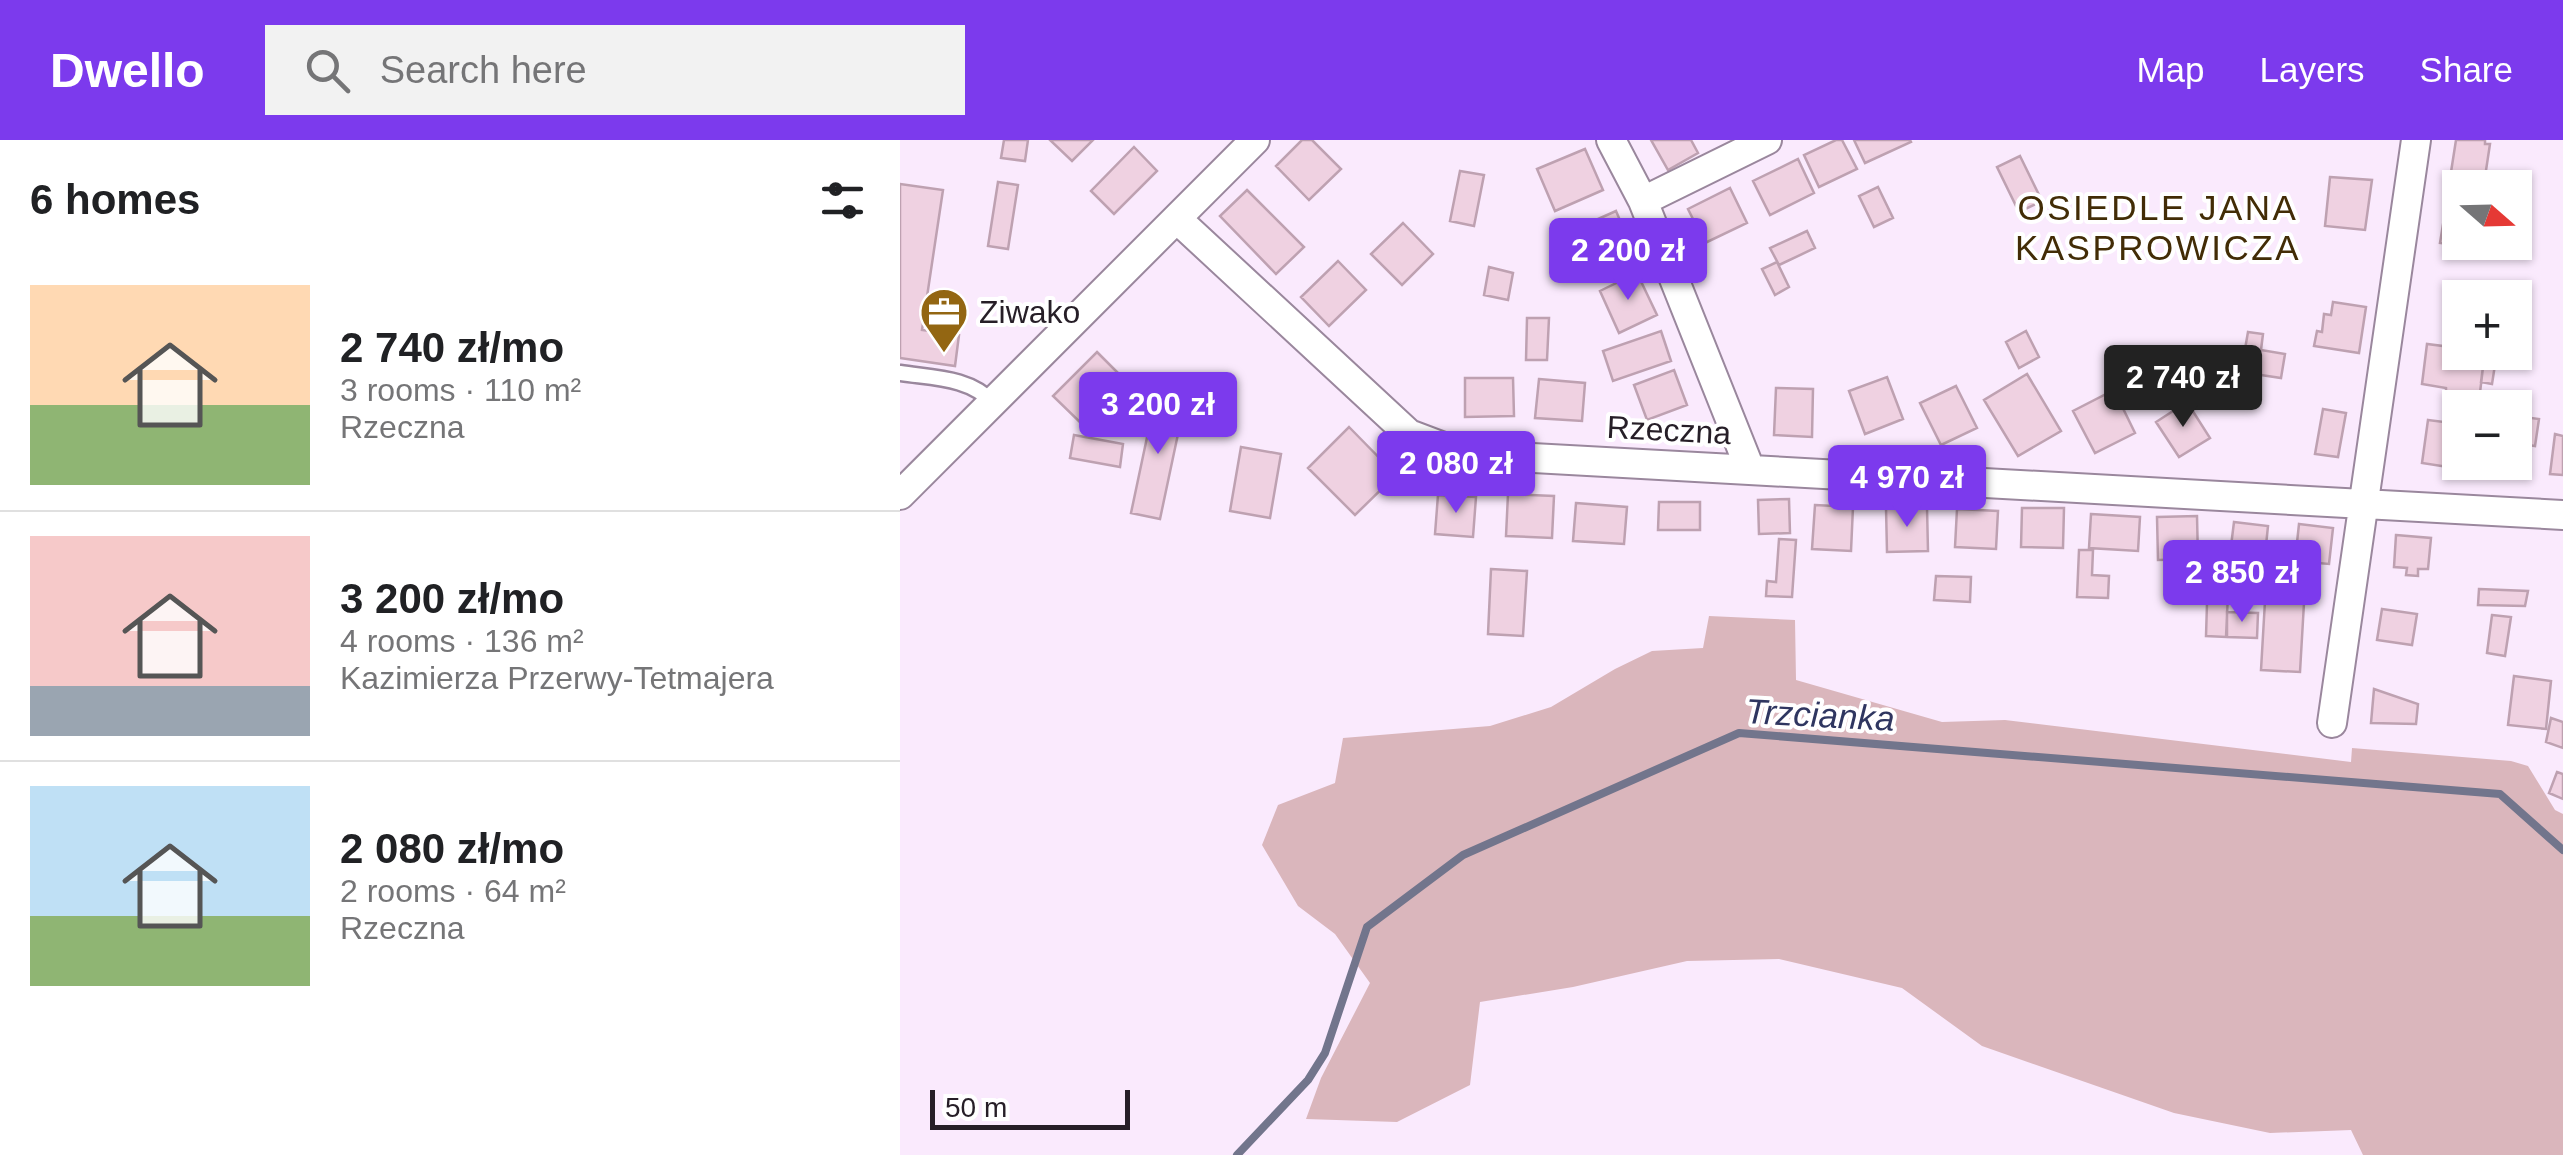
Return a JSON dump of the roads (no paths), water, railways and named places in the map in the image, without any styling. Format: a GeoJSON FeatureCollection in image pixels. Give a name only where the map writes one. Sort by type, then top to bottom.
{"type":"FeatureCollection","features":[{"type":"Feature","properties":{"kind":"street"},"geometry":{"type":"LineString","coordinates":[[900,496],[1255,140]]}},
{"type":"Feature","properties":{"kind":"street"},"geometry":{"type":"LineString","coordinates":[[1611,140],[1643,202],[1750,470]]}},
{"type":"Feature","properties":{"kind":"street"},"geometry":{"type":"LineString","coordinates":[[1643,202],[1767,140]]}},
{"type":"Feature","properties":{"kind":"street"},"geometry":{"type":"LineString","coordinates":[[2332,722],[2416,140]]}},
{"type":"Feature","properties":{"kind":"street","name":"Rzeczna"},"geometry":{"type":"LineString","coordinates":[[1177,219],[1408,434],[1462,454],[2563,515]]}},
{"type":"Feature","properties":{"kind":"lane"},"geometry":{"type":"LineString","coordinates":[[900,372],[965,384],[982,390],[993,403]]}},
{"type":"Feature","properties":{"kind":"waterway","name":"Trzcianka"},"geometry":{"type":"LineString","coordinates":[[1237,1155],[1308,1080],[1325,1053],[1367,927],[1463,855],[1739,733],[2500,794],[2563,850]]}},
{"type":"Feature","properties":{"kind":"place","name":"Ziwako"},"geometry":{"type":"Point","coordinates":[944,354]}},
{"type":"Feature","properties":{"kind":"district","name":"OSIEDLE JANA KASPROWICZA"},"geometry":{"type":"Point","coordinates":[2158,228]}}]}
